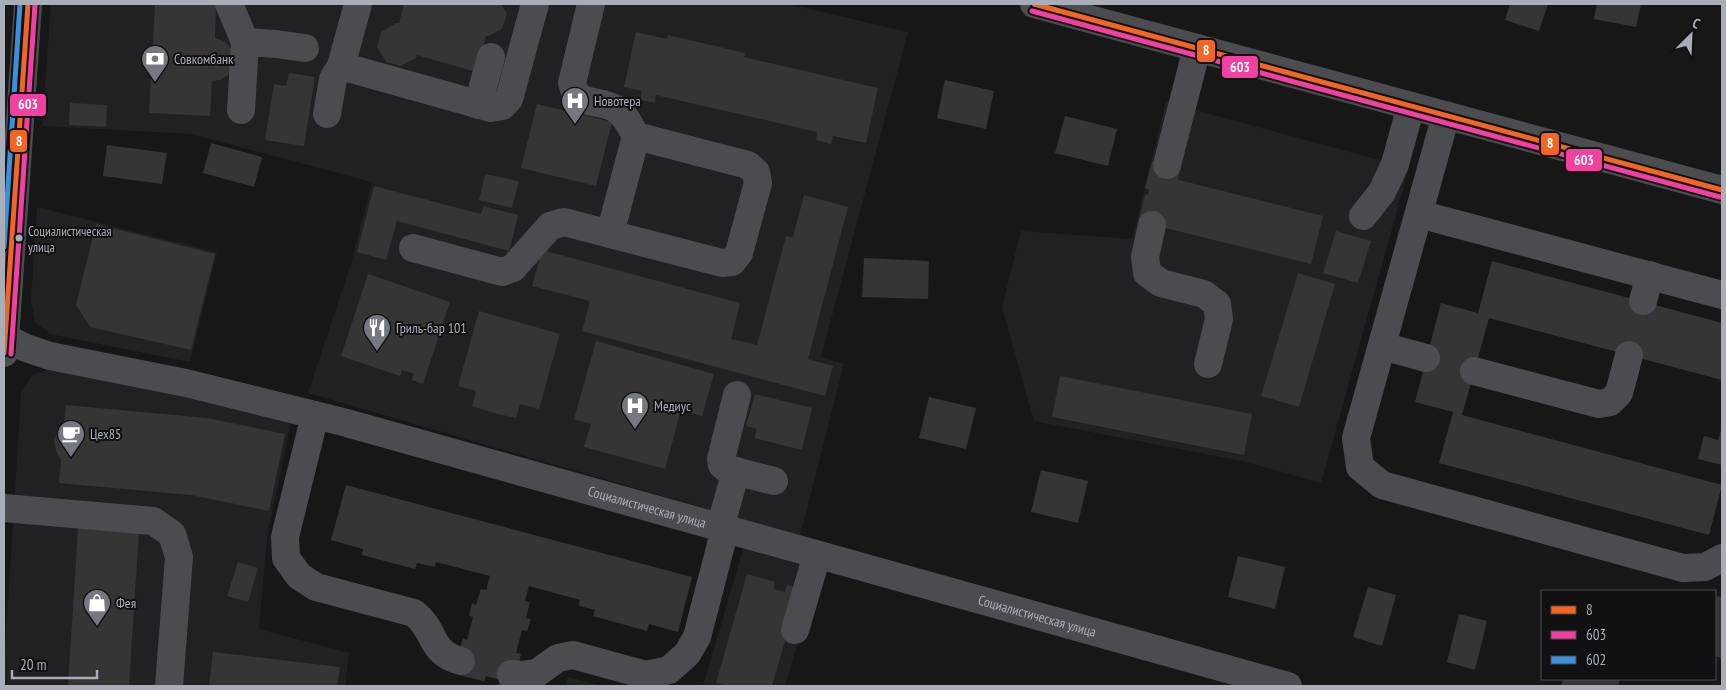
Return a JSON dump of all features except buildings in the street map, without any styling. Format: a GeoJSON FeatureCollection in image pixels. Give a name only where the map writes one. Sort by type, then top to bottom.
{"type":"FeatureCollection","features":[{"type":"Feature","properties":{"kind":"street"},"geometry":{"type":"LineString","coordinates":[[4,342],[14,60],[28,4]]}},
{"type":"Feature","properties":{"kind":"street"},"geometry":{"type":"LineString","coordinates":[[229,4],[245,42],[241,110]]}},
{"type":"Feature","properties":{"kind":"street"},"geometry":{"type":"LineString","coordinates":[[327,114],[333,80],[341,66],[358,4]]}},
{"type":"Feature","properties":{"kind":"street"},"geometry":{"type":"LineString","coordinates":[[341,66],[478,105],[491,108],[502,106],[509,99],[535,4]]}},
{"type":"Feature","properties":{"kind":"street"},"geometry":{"type":"LineString","coordinates":[[413,248],[502,272],[513,268],[550,226],[564,222],[722,264],[732,262],[740,253],[758,183],[756,172],[748,165],[636,136],[623,114],[613,107],[582,99],[574,93],[572,84],[591,4]]}},
{"type":"Feature","properties":{"kind":"street"},"geometry":{"type":"LineString","coordinates":[[1034,4],[1722,190]]}},
{"type":"Feature","properties":{"kind":"street"},"geometry":{"type":"LineString","coordinates":[[245,42],[305,48]]}},
{"type":"Feature","properties":{"kind":"street"},"geometry":{"type":"LineString","coordinates":[[1168,165],[1196,48]]}},
{"type":"Feature","properties":{"kind":"street"},"geometry":{"type":"LineString","coordinates":[[478,105],[491,57]]}},
{"type":"Feature","properties":{"kind":"street"},"geometry":{"type":"LineString","coordinates":[[1363,216],[1382,192],[1395,164],[1411,106]]}},
{"type":"Feature","properties":{"kind":"street"},"geometry":{"type":"LineString","coordinates":[[1446,116],[1356,438],[1360,467],[1382,485],[1683,568],[1705,567],[1722,558]]}},
{"type":"Feature","properties":{"kind":"street"},"geometry":{"type":"LineString","coordinates":[[610,234],[636,136]]}},
{"type":"Feature","properties":{"kind":"street"},"geometry":{"type":"LineString","coordinates":[[1419,214],[1722,294]]}},
{"type":"Feature","properties":{"kind":"street"},"geometry":{"type":"LineString","coordinates":[[1152,225],[1144,257],[1147,273],[1161,284],[1204,294],[1217,304],[1219,319],[1208,364]]}},
{"type":"Feature","properties":{"kind":"street"},"geometry":{"type":"LineString","coordinates":[[1643,302],[1650,275]]}},
{"type":"Feature","properties":{"kind":"street","name":"Социалистическая улица"},"geometry":{"type":"LineString","coordinates":[[4,342],[50,356],[186,383],[315,415],[1288,686]]}},
{"type":"Feature","properties":{"kind":"street"},"geometry":{"type":"LineString","coordinates":[[1382,346],[1426,358]]}},
{"type":"Feature","properties":{"kind":"street"},"geometry":{"type":"LineString","coordinates":[[1474,371],[1599,404],[1610,402],[1619,393],[1629,355]]}},
{"type":"Feature","properties":{"kind":"street"},"geometry":{"type":"LineString","coordinates":[[737,395],[721,459],[722,465],[727,469],[774,481]]}},
{"type":"Feature","properties":{"kind":"street"},"geometry":{"type":"LineString","coordinates":[[315,415],[285,537],[286,558],[299,576],[316,587],[414,613],[423,620],[437,648],[449,658],[461,661]]}},
{"type":"Feature","properties":{"kind":"street"},"geometry":{"type":"LineString","coordinates":[[511,674],[537,673],[558,658],[573,655],[646,675],[669,670],[687,654],[697,637],[736,471]]}},
{"type":"Feature","properties":{"kind":"street"},"geometry":{"type":"LineString","coordinates":[[4,508],[153,520],[172,534],[179,557],[169,686]]}},
{"type":"Feature","properties":{"kind":"street"},"geometry":{"type":"LineString","coordinates":[[795,630],[817,555]]}},
{"type":"Feature","properties":{"kind":"shaded area"},"geometry":{"type":"Polygon","coordinates":[[[51,4],[788,4],[908,32],[821,357],[844,364],[800,536],[308,393],[351,264],[372,182],[191,134],[42,126],[51,4]]]}},
{"type":"Feature","properties":{"kind":"shaded area"},"geometry":{"type":"Polygon","coordinates":[[[1166,102],[1409,168],[1321,483],[1242,461],[1034,421],[1002,307],[1021,231],[1132,239],[1166,102]]]}},
{"type":"Feature","properties":{"kind":"shaded area"},"geometry":{"type":"Polygon","coordinates":[[[37,207],[217,252],[190,362],[50,334],[35,322],[31,300],[37,207]]]}},
{"type":"Feature","properties":{"kind":"shaded area"},"geometry":{"type":"Polygon","coordinates":[[[49,369],[183,395],[291,422],[267,536],[259,629],[349,653],[345,686],[4,686],[21,393],[32,375],[49,369]]]}},
{"type":"Feature","properties":{"kind":"shaded area"},"geometry":{"type":"Polygon","coordinates":[[[743,549],[819,570],[785,686],[703,686],[743,549]]]}},
{"type":"Feature","properties":{"kind":"shaded area"},"geometry":{"type":"Polygon","coordinates":[[[568,677],[598,685],[598,686],[566,686],[568,677]]]}},
{"type":"Feature","properties":{"kind":"tunnel"},"geometry":{"type":"LineString","coordinates":[[1152,225],[1167,165]]}},
{"type":"Feature","properties":{"kind":"tunnel"},"geometry":{"type":"LineString","coordinates":[[1629,355],[1643,301]]}},
{"type":"Feature","properties":{"kind":"tunnel"},"geometry":{"type":"LineString","coordinates":[[1426,358],[1474,371]]}},
{"type":"Feature","properties":{"kind":"tunnel"},"geometry":{"type":"LineString","coordinates":[[461,661],[511,674]]}},
{"type":"Feature","properties":{"kind":"transit line","name":"602"},"geometry":{"type":"LineString","coordinates":[[4,247],[20,4]]}},
{"type":"Feature","properties":{"kind":"transit line","name":"8"},"geometry":{"type":"LineString","coordinates":[[4,353],[28,4]]}},
{"type":"Feature","properties":{"kind":"transit line","name":"8"},"geometry":{"type":"LineString","coordinates":[[1034,4],[1722,190]]}},
{"type":"Feature","properties":{"kind":"transit line","name":"603"},"geometry":{"type":"LineString","coordinates":[[11,354],[35,5]]}},
{"type":"Feature","properties":{"kind":"transit line","name":"603"},"geometry":{"type":"LineString","coordinates":[[1032,11],[1720,197]]}},
{"type":"Feature","properties":{"kind":"place","name":"Совкомбанк"},"geometry":{"type":"Point","coordinates":[155,83]}},
{"type":"Feature","properties":{"kind":"place","name":"Новотера"},"geometry":{"type":"Point","coordinates":[575,125]}},
{"type":"Feature","properties":{"kind":"place","name":"Социалистическая улица"},"geometry":{"type":"Point","coordinates":[19,238]}},
{"type":"Feature","properties":{"kind":"place","name":"Гриль-бар 101"},"geometry":{"type":"Point","coordinates":[377,352]}},
{"type":"Feature","properties":{"kind":"place","name":"Медиус"},"geometry":{"type":"Point","coordinates":[635,430]}},
{"type":"Feature","properties":{"kind":"place","name":"Цех85"},"geometry":{"type":"Point","coordinates":[71,458]}},
{"type":"Feature","properties":{"kind":"place","name":"Фея"},"geometry":{"type":"Point","coordinates":[97,627]}}]}
